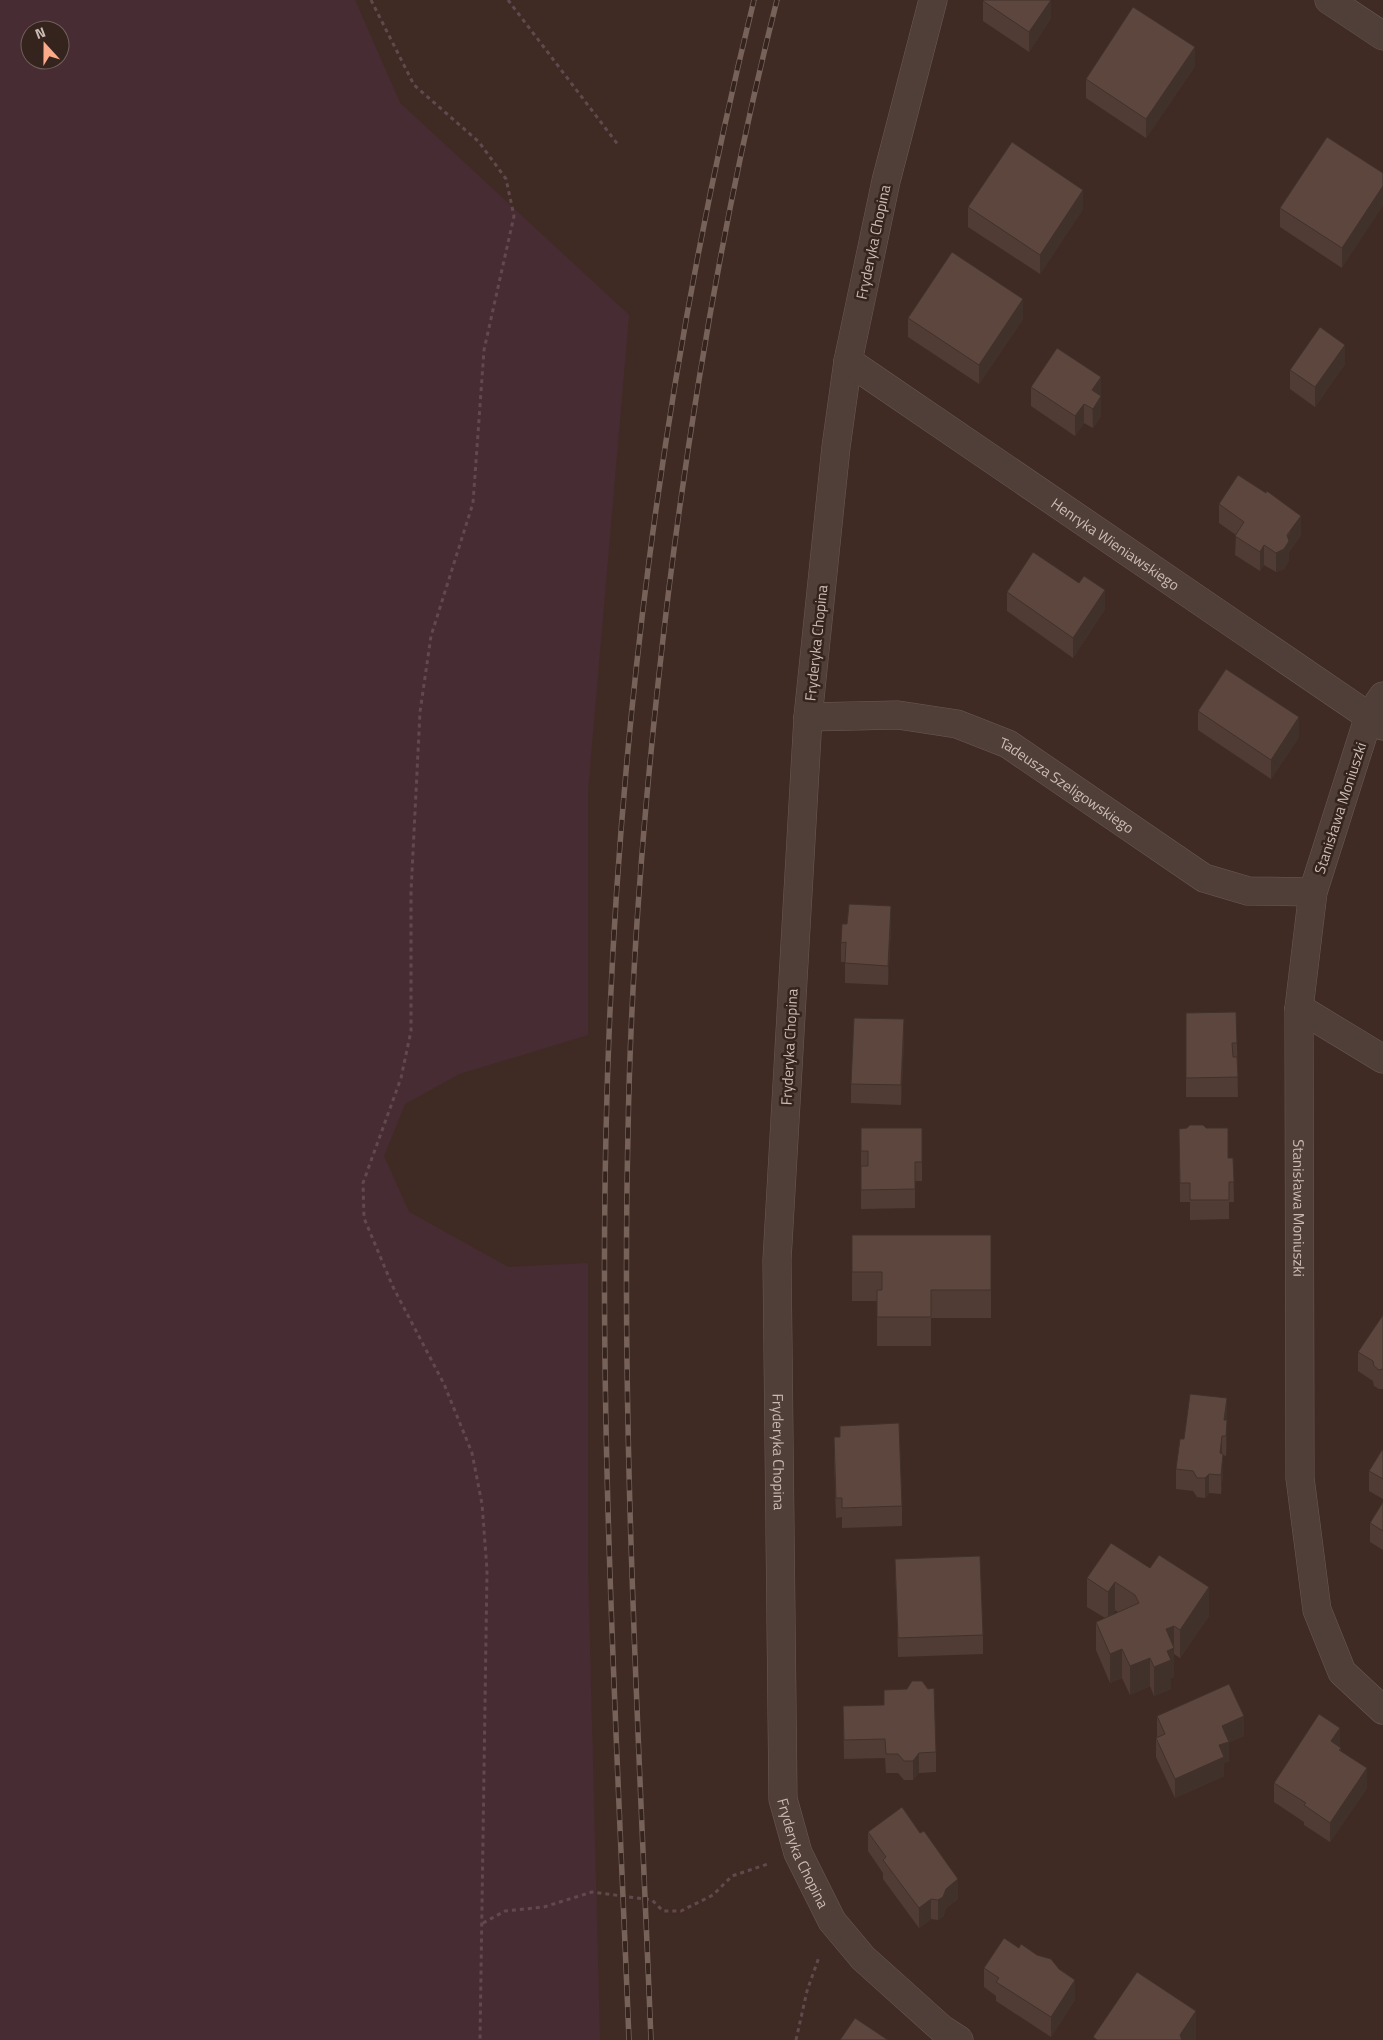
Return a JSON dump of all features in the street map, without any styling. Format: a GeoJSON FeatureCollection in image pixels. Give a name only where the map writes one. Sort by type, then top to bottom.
{"type":"FeatureCollection","features":[{"type":"Feature","properties":{"kind":"street","name":"Fryderyka Chopina"},"geometry":{"type":"LineString","coordinates":[[933,0],[886,181],[848,361],[836,447],[808,716],[777,1260],[784,1800],[798,1853],[832,1921],[863,1958],[942,2029],[959,2040]]}},
{"type":"Feature","properties":{"kind":"street"},"geometry":{"type":"LineString","coordinates":[[1329,0],[1383,36]]}},
{"type":"Feature","properties":{"kind":"street","name":"Henryka Wieniawskiego"},"geometry":{"type":"LineString","coordinates":[[848,361],[1378,713]]}},
{"type":"Feature","properties":{"kind":"street","name":"Stanisława Moniuszki"},"geometry":{"type":"LineString","coordinates":[[1378,713],[1313,892],[1299,1008],[1300,1478],[1318,1610],[1342,1672],[1383,1710]]}},
{"type":"Feature","properties":{"kind":"street","name":"Tadeusza Szeligowskiego"},"geometry":{"type":"LineString","coordinates":[[808,716],[898,715],[957,724],[1008,744],[1204,878],[1248,891],[1313,892]]}},
{"type":"Feature","properties":{"kind":"street"},"geometry":{"type":"LineString","coordinates":[[1299,1008],[1383,1059]]}},
{"type":"Feature","properties":{"kind":"path"},"geometry":{"type":"LineString","coordinates":[[371,0],[414,85],[479,142],[506,179],[514,216],[484,350],[473,503],[431,636],[420,712],[411,892],[411,1031],[400,1078],[362,1183],[364,1218],[393,1286],[444,1384],[472,1453],[482,1504],[487,1570],[480,2040]]}},
{"type":"Feature","properties":{"kind":"path"},"geometry":{"type":"LineString","coordinates":[[508,0],[619,146]]}},
{"type":"Feature","properties":{"kind":"path"},"geometry":{"type":"LineString","coordinates":[[483,1923],[505,1911],[544,1907],[592,1892],[652,1900],[663,1910],[681,1911],[713,1894],[732,1876],[798,1853]]}},
{"type":"Feature","properties":{"kind":"path"},"geometry":{"type":"LineString","coordinates":[[796,2040],[807,1992],[832,1921]]}},
{"type":"Feature","properties":{"kind":"shaded area"},"geometry":{"type":"Polygon","coordinates":[[[0,0],[355,0],[400,103],[629,315],[588,790],[588,1035],[459,1074],[405,1104],[384,1156],[409,1212],[508,1267],[588,1263],[588,1569],[600,2040],[0,2040],[0,0]]]}},
{"type":"Feature","properties":{"kind":"building"},"geometry":{"type":"Polygon","coordinates":[[[984,0],[1051,0],[1029,32],[984,0]]]}},
{"type":"Feature","properties":{"kind":"building"},"geometry":{"type":"Polygon","coordinates":[[[1133,7],[1195,47],[1146,119],[1086,79],[1133,7]]]}},
{"type":"Feature","properties":{"kind":"building"},"geometry":{"type":"Polygon","coordinates":[[[1327,137],[1383,173],[1383,186],[1342,248],[1280,208],[1327,137]]]}},
{"type":"Feature","properties":{"kind":"building"},"geometry":{"type":"Polygon","coordinates":[[[1012,142],[1083,190],[1040,255],[968,207],[1012,142]]]}},
{"type":"Feature","properties":{"kind":"building"},"geometry":{"type":"Polygon","coordinates":[[[952,252],[1023,299],[979,365],[908,318],[952,252]]]}},
{"type":"Feature","properties":{"kind":"building"},"geometry":{"type":"Polygon","coordinates":[[[1320,327],[1345,345],[1315,387],[1290,370],[1320,327]]]}},
{"type":"Feature","properties":{"kind":"building"},"geometry":{"type":"Polygon","coordinates":[[[1057,348],[1101,377],[1092,390],[1101,396],[1093,409],[1084,404],[1075,416],[1031,387],[1057,348]]]}},
{"type":"Feature","properties":{"kind":"building"},"geometry":{"type":"Polygon","coordinates":[[[1238,475],[1266,493],[1267,491],[1301,516],[1287,535],[1289,541],[1284,549],[1276,553],[1264,545],[1260,552],[1235,536],[1244,522],[1219,504],[1238,475]]]}},
{"type":"Feature","properties":{"kind":"building"},"geometry":{"type":"Polygon","coordinates":[[[1033,552],[1079,583],[1084,576],[1105,590],[1073,638],[1007,592],[1033,552]]]}},
{"type":"Feature","properties":{"kind":"building"},"geometry":{"type":"Polygon","coordinates":[[[1226,669],[1299,717],[1271,760],[1198,711],[1226,669]]]}},
{"type":"Feature","properties":{"kind":"building"},"geometry":{"type":"Polygon","coordinates":[[[849,904],[891,906],[888,966],[845,963],[846,942],[841,943],[842,924],[847,924],[849,904]]]}},
{"type":"Feature","properties":{"kind":"building"},"geometry":{"type":"Polygon","coordinates":[[[1236,1012],[1237,1043],[1232,1043],[1233,1057],[1237,1057],[1238,1077],[1186,1078],[1186,1013],[1236,1012]]]}},
{"type":"Feature","properties":{"kind":"building"},"geometry":{"type":"Polygon","coordinates":[[[854,1018],[904,1019],[901,1085],[851,1084],[854,1018]]]}},
{"type":"Feature","properties":{"kind":"building"},"geometry":{"type":"Polygon","coordinates":[[[1190,1125],[1203,1125],[1206,1128],[1228,1128],[1228,1158],[1233,1158],[1234,1182],[1229,1182],[1229,1200],[1190,1200],[1190,1183],[1180,1183],[1179,1129],[1187,1128],[1190,1125]]]}},
{"type":"Feature","properties":{"kind":"building"},"geometry":{"type":"Polygon","coordinates":[[[861,1128],[922,1128],[922,1162],[915,1162],[915,1189],[861,1190],[861,1166],[868,1166],[868,1151],[861,1151],[861,1128]]]}},
{"type":"Feature","properties":{"kind":"building"},"geometry":{"type":"Polygon","coordinates":[[[852,1235],[991,1235],[991,1290],[931,1290],[931,1317],[877,1317],[877,1290],[882,1290],[882,1272],[852,1272],[852,1235]]]}},
{"type":"Feature","properties":{"kind":"building"},"geometry":{"type":"Polygon","coordinates":[[[1383,1315],[1383,1369],[1379,1370],[1374,1366],[1373,1361],[1358,1352],[1383,1315]]]}},
{"type":"Feature","properties":{"kind":"building"},"geometry":{"type":"Polygon","coordinates":[[[1190,1394],[1227,1398],[1224,1420],[1227,1420],[1226,1436],[1222,1436],[1220,1453],[1223,1454],[1221,1475],[1209,1474],[1205,1478],[1197,1478],[1193,1471],[1176,1469],[1180,1439],[1184,1439],[1190,1394]]]}},
{"type":"Feature","properties":{"kind":"building"},"geometry":{"type":"Polygon","coordinates":[[[899,1423],[902,1506],[842,1508],[842,1498],[836,1498],[834,1437],[840,1437],[840,1426],[899,1423]]]}},
{"type":"Feature","properties":{"kind":"building"},"geometry":{"type":"Polygon","coordinates":[[[1383,1450],[1383,1479],[1369,1471],[1383,1450]]]}},
{"type":"Feature","properties":{"kind":"building"},"geometry":{"type":"Polygon","coordinates":[[[1383,1502],[1383,1531],[1370,1523],[1383,1502]]]}},
{"type":"Feature","properties":{"kind":"building"},"geometry":{"type":"Polygon","coordinates":[[[1111,1543],[1150,1568],[1159,1555],[1209,1587],[1180,1630],[1174,1626],[1166,1629],[1174,1648],[1167,1651],[1171,1660],[1154,1667],[1150,1658],[1130,1666],[1122,1649],[1110,1654],[1096,1622],[1139,1603],[1135,1595],[1115,1582],[1108,1592],[1087,1578],[1111,1543]]]}},
{"type":"Feature","properties":{"kind":"building"},"geometry":{"type":"Polygon","coordinates":[[[980,1556],[983,1635],[898,1638],[895,1559],[980,1556]]]}},
{"type":"Feature","properties":{"kind":"building"},"geometry":{"type":"Polygon","coordinates":[[[912,1681],[922,1681],[928,1689],[934,1688],[936,1752],[919,1753],[913,1761],[904,1761],[898,1754],[886,1754],[885,1739],[844,1740],[843,1706],[884,1705],[884,1690],[907,1689],[912,1681]]]}},
{"type":"Feature","properties":{"kind":"building"},"geometry":{"type":"Polygon","coordinates":[[[1229,1684],[1244,1716],[1222,1726],[1229,1742],[1219,1745],[1224,1757],[1175,1779],[1156,1738],[1165,1734],[1157,1716],[1229,1684]]]}},
{"type":"Feature","properties":{"kind":"building"},"geometry":{"type":"Polygon","coordinates":[[[1319,1714],[1340,1728],[1331,1741],[1341,1748],[1339,1750],[1367,1768],[1330,1823],[1304,1805],[1306,1803],[1274,1783],[1319,1714]]]}},
{"type":"Feature","properties":{"kind":"building"},"geometry":{"type":"Polygon","coordinates":[[[902,1807],[920,1833],[924,1831],[958,1879],[946,1889],[943,1897],[938,1900],[931,1899],[919,1908],[883,1860],[886,1857],[868,1832],[902,1807]]]}},
{"type":"Feature","properties":{"kind":"building"},"geometry":{"type":"Polygon","coordinates":[[[1004,1938],[1019,1948],[1021,1944],[1037,1955],[1051,1959],[1059,1969],[1075,1980],[1051,2017],[996,1982],[999,1978],[984,1968],[1004,1938]]]}},
{"type":"Feature","properties":{"kind":"building"},"geometry":{"type":"Polygon","coordinates":[[[1137,1972],[1196,2011],[1180,2035],[1182,2040],[1097,2040],[1093,2037],[1137,1972]]]}},
{"type":"Feature","properties":{"kind":"building"},"geometry":{"type":"Polygon","coordinates":[[[855,2018],[888,2040],[840,2040],[855,2018]]]}},
{"type":"Feature","properties":{"kind":"railway"},"geometry":{"type":"LineString","coordinates":[[629,2040],[610,1586],[605,1360],[604,1246],[611,991],[632,705],[649,562],[669,420],[694,279],[722,139],[754,0]]}},
{"type":"Feature","properties":{"kind":"railway"},"geometry":{"type":"LineString","coordinates":[[651,2040],[632,1586],[627,1360],[626,1246],[628,1133],[636,928],[661,656],[679,514],[701,366],[743,145],[777,0]]}}]}
